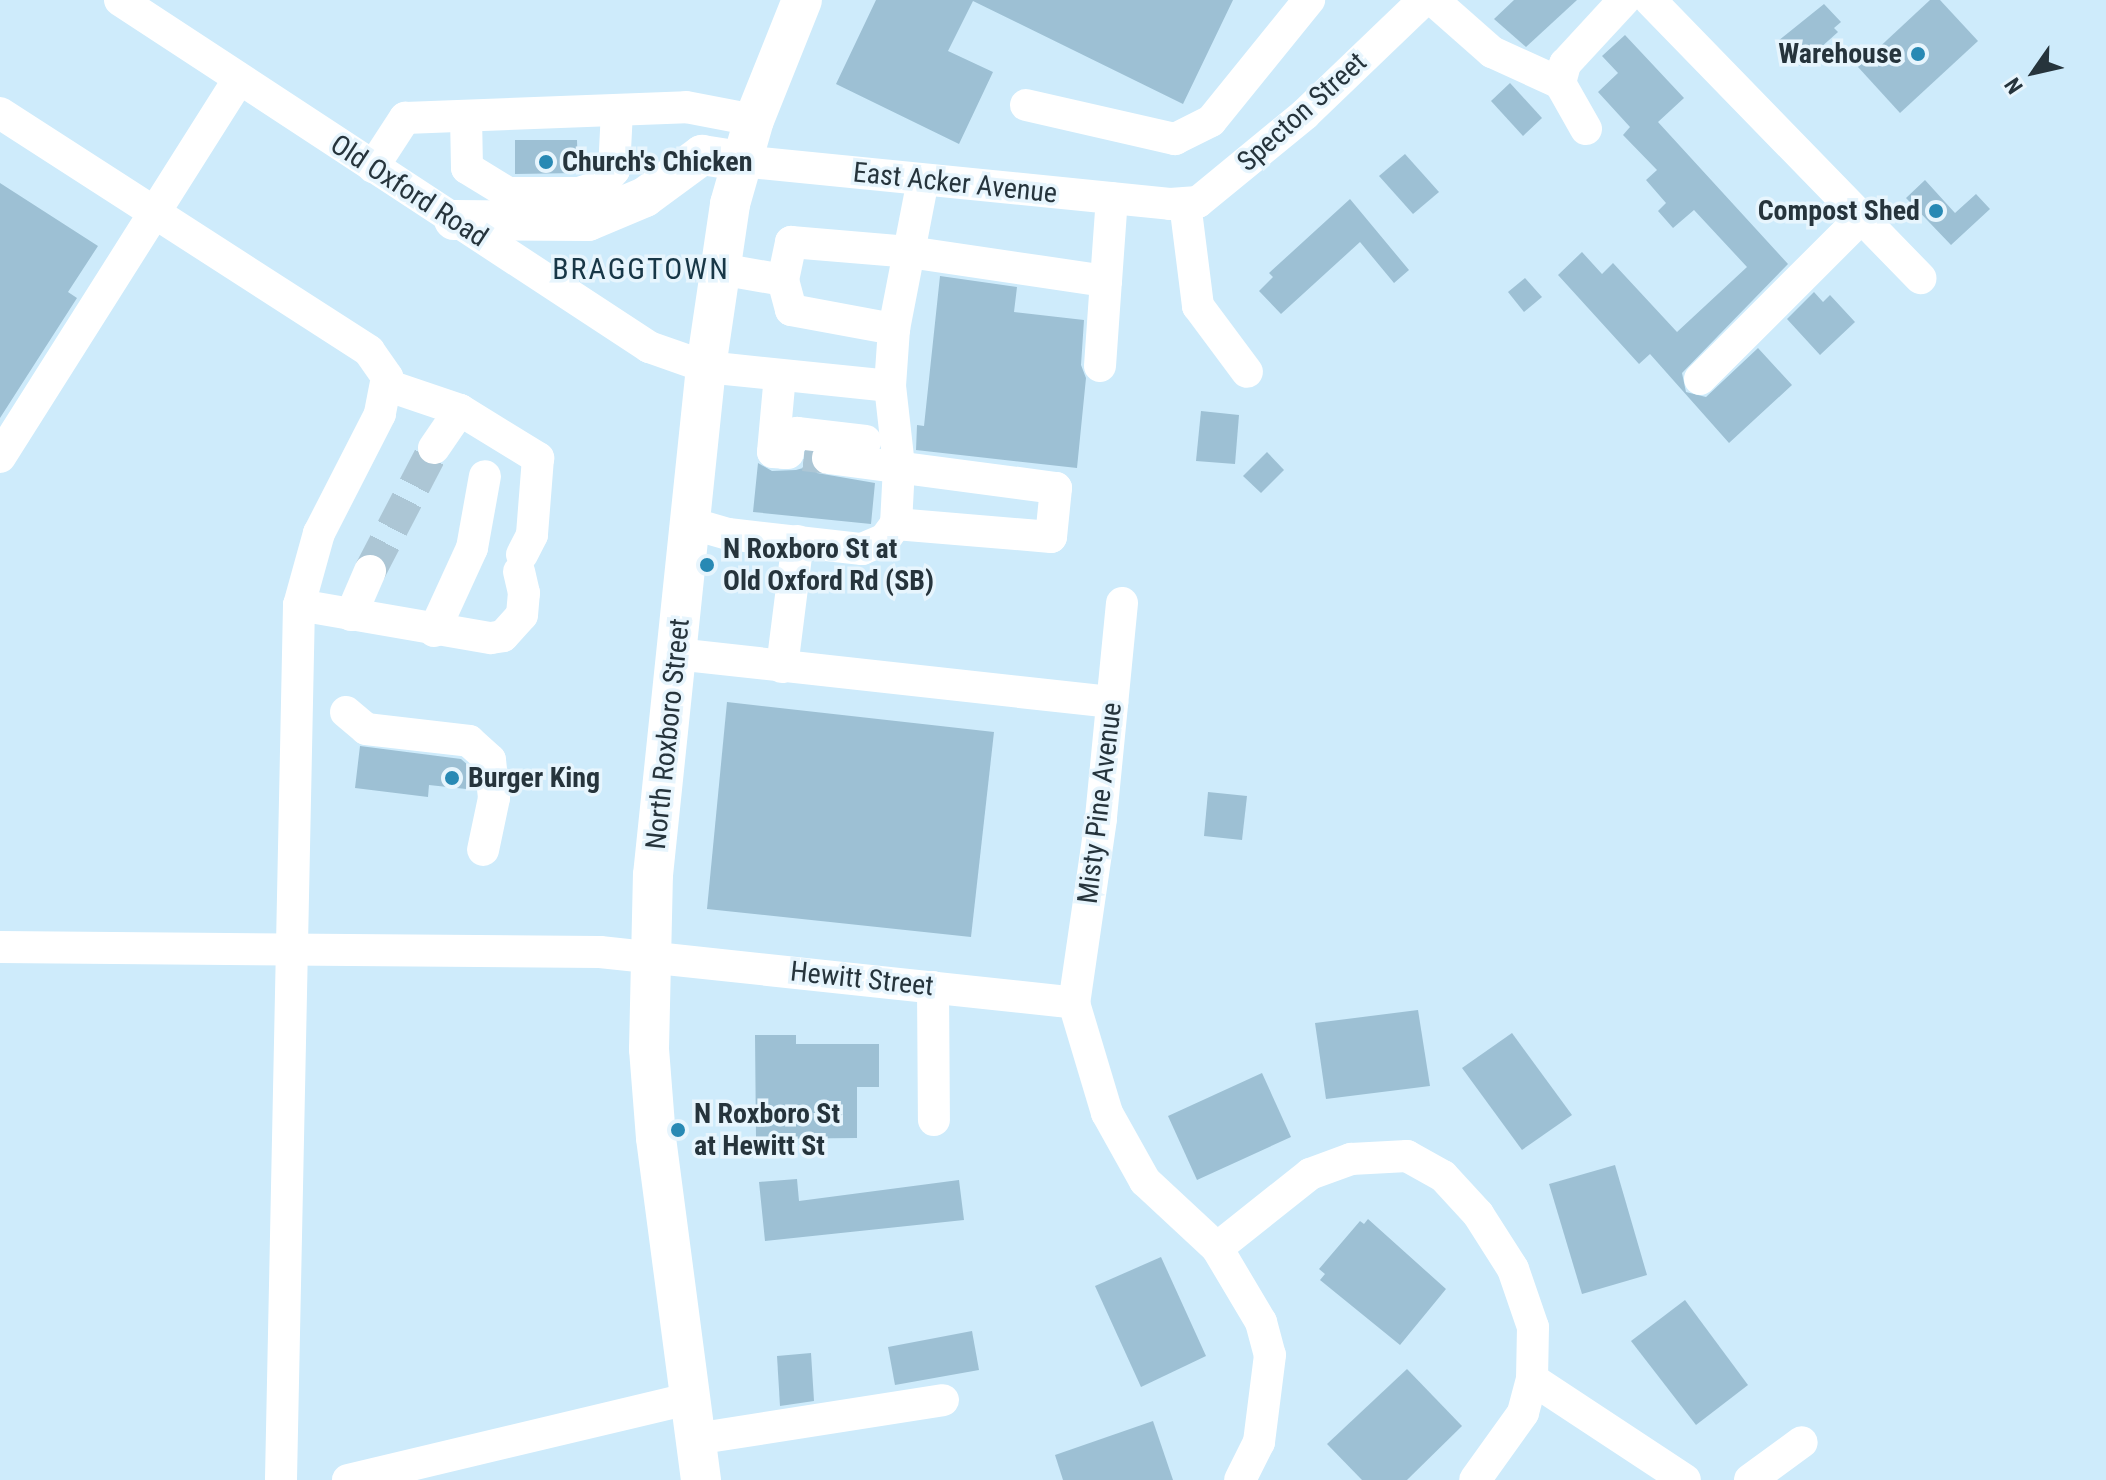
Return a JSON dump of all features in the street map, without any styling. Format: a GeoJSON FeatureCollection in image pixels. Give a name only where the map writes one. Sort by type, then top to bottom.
{"type":"FeatureCollection","features":[{"type":"Feature","properties":{"kind":"main road","name":"North Roxboro Street"},"geometry":{"type":"LineString","coordinates":[[701,1480],[656,1149],[649,955],[676,654],[706,367],[720,269],[741,161],[802,0]]}},
{"type":"Feature","properties":{"kind":"main road"},"geometry":{"type":"LineString","coordinates":[[454,220],[588,221],[645,197],[702,155],[741,161]]}},
{"type":"Feature","properties":{"kind":"street","name":"Old Oxford Road"},"geometry":{"type":"LineString","coordinates":[[120,0],[649,347],[706,367],[890,386]]}},
{"type":"Feature","properties":{"kind":"street"},"geometry":{"type":"LineString","coordinates":[[1026,105],[1175,139],[1211,121],[1309,0]]}},
{"type":"Feature","properties":{"kind":"street","name":"Specton Street"},"geometry":{"type":"LineString","coordinates":[[1177,203],[1198,202],[1305,114],[1424,0]]}},
{"type":"Feature","properties":{"kind":"street"},"geometry":{"type":"LineString","coordinates":[[1433,0],[1492,52],[1560,83],[1586,129]]}},
{"type":"Feature","properties":{"kind":"street"},"geometry":{"type":"LineString","coordinates":[[1560,83],[1565,64],[1624,0]]}},
{"type":"Feature","properties":{"kind":"street"},"geometry":{"type":"LineString","coordinates":[[1650,0],[1920,278]]}},
{"type":"Feature","properties":{"kind":"street"},"geometry":{"type":"LineString","coordinates":[[0,457],[239,79]]}},
{"type":"Feature","properties":{"kind":"street"},"geometry":{"type":"LineString","coordinates":[[373,167],[405,118],[686,107],[754,120]]}},
{"type":"Feature","properties":{"kind":"street"},"geometry":{"type":"LineString","coordinates":[[466,116],[467,168],[508,193],[579,193],[600,186],[614,170],[617,110]]}},
{"type":"Feature","properties":{"kind":"street"},"geometry":{"type":"LineString","coordinates":[[0,113],[369,351],[387,377],[380,414],[319,533],[299,605],[281,1480]]}},
{"type":"Feature","properties":{"kind":"street","name":"East Acker Avenue"},"geometry":{"type":"LineString","coordinates":[[741,161],[1177,203]]}},
{"type":"Feature","properties":{"kind":"street"},"geometry":{"type":"LineString","coordinates":[[690,523],[862,549],[885,539],[896,524],[890,386],[894,329],[923,180]]}},
{"type":"Feature","properties":{"kind":"street"},"geometry":{"type":"LineString","coordinates":[[1100,366],[1112,198]]}},
{"type":"Feature","properties":{"kind":"street"},"geometry":{"type":"LineString","coordinates":[[1177,203],[1198,306],[1247,372]]}},
{"type":"Feature","properties":{"kind":"street"},"geometry":{"type":"LineString","coordinates":[[1700,379],[1860,219]]}},
{"type":"Feature","properties":{"kind":"street"},"geometry":{"type":"LineString","coordinates":[[894,329],[791,310],[783,280],[791,242],[909,252],[1106,281]]}},
{"type":"Feature","properties":{"kind":"street"},"geometry":{"type":"LineString","coordinates":[[720,269],[783,280]]}},
{"type":"Feature","properties":{"kind":"street"},"geometry":{"type":"LineString","coordinates":[[780,375],[773,452],[1056,488],[1051,537],[896,524]]}},
{"type":"Feature","properties":{"kind":"street"},"geometry":{"type":"LineString","coordinates":[[299,605],[475,639],[503,636],[522,615],[538,458],[460,410],[386,385]]}},
{"type":"Feature","properties":{"kind":"street"},"geometry":{"type":"LineString","coordinates":[[434,448],[460,410]]}},
{"type":"Feature","properties":{"kind":"street"},"geometry":{"type":"LineString","coordinates":[[805,455],[797,433],[877,442],[893,465]]}},
{"type":"Feature","properties":{"kind":"street"},"geometry":{"type":"LineString","coordinates":[[434,631],[472,548],[485,476]]}},
{"type":"Feature","properties":{"kind":"street"},"geometry":{"type":"LineString","coordinates":[[782,667],[798,541]]}},
{"type":"Feature","properties":{"kind":"street"},"geometry":{"type":"LineString","coordinates":[[351,615],[370,571]]}},
{"type":"Feature","properties":{"kind":"street","name":"Misty Pine Avenue"},"geometry":{"type":"LineString","coordinates":[[1074,1003],[1122,603]]}},
{"type":"Feature","properties":{"kind":"street"},"geometry":{"type":"LineString","coordinates":[[676,654],[1112,702]]}},
{"type":"Feature","properties":{"kind":"street"},"geometry":{"type":"LineString","coordinates":[[346,712],[366,729],[469,741],[490,760],[494,798],[483,850]]}},
{"type":"Feature","properties":{"kind":"street","name":"Hewitt Street"},"geometry":{"type":"LineString","coordinates":[[0,947],[649,955],[1074,1003]]}},
{"type":"Feature","properties":{"kind":"street"},"geometry":{"type":"LineString","coordinates":[[933,987],[934,1120]]}},
{"type":"Feature","properties":{"kind":"street"},"geometry":{"type":"LineString","coordinates":[[1074,1003],[1107,1113],[1145,1181],[1217,1248],[1261,1322],[1270,1355],[1259,1442],[1240,1480]]}},
{"type":"Feature","properties":{"kind":"street"},"geometry":{"type":"LineString","coordinates":[[1217,1248],[1310,1174],[1351,1159],[1407,1156],[1443,1176],[1478,1214],[1513,1269],[1533,1327],[1532,1379],[1523,1413],[1475,1480]]}},
{"type":"Feature","properties":{"kind":"street"},"geometry":{"type":"LineString","coordinates":[[1532,1379],[1685,1480]]}},
{"type":"Feature","properties":{"kind":"street"},"geometry":{"type":"LineString","coordinates":[[348,1480],[381,1476],[689,1399]]}},
{"type":"Feature","properties":{"kind":"street"},"geometry":{"type":"LineString","coordinates":[[695,1439],[943,1400]]}},
{"type":"Feature","properties":{"kind":"street"},"geometry":{"type":"LineString","coordinates":[[1750,1480],[1802,1442]]}},
{"type":"Feature","properties":{"kind":"building"},"geometry":{"type":"Polygon","coordinates":[[[876,0],[1233,0],[1183,104],[973,1],[948,51],[993,72],[959,144],[836,84],[876,0]]]}},
{"type":"Feature","properties":{"kind":"building"},"geometry":{"type":"Polygon","coordinates":[[[1514,0],[1577,0],[1526,47],[1494,19],[1514,0]]]}},
{"type":"Feature","properties":{"kind":"building","name":"Warehouse"},"geometry":{"type":"Polygon","coordinates":[[[1930,0],[1940,0],[1978,41],[1900,113],[1858,67],[1930,0]]]}},
{"type":"Feature","properties":{"kind":"building"},"geometry":{"type":"Polygon","coordinates":[[[1824,4],[1841,22],[1834,28],[1838,32],[1800,66],[1778,41],[1824,4]]]}},
{"type":"Feature","properties":{"kind":"building"},"geometry":{"type":"Polygon","coordinates":[[[1625,35],[1684,98],[1658,122],[1788,264],[1682,373],[1686,392],[1706,397],[1758,348],[1792,385],[1729,443],[1650,354],[1639,364],[1558,275],[1582,252],[1602,274],[1613,263],[1677,332],[1747,267],[1694,210],[1673,228],[1658,211],[1666,203],[1646,180],[1657,170],[1623,135],[1630,127],[1598,92],[1618,73],[1602,56],[1625,35]]]}},
{"type":"Feature","properties":{"kind":"building"},"geometry":{"type":"Polygon","coordinates":[[[1510,83],[1542,118],[1523,136],[1491,101],[1510,83]]]}},
{"type":"Feature","properties":{"kind":"building","name":"Church's Chicken"},"geometry":{"type":"Polygon","coordinates":[[[515,140],[577,140],[578,173],[515,174],[515,140]]]}},
{"type":"Feature","properties":{"kind":"building"},"geometry":{"type":"Polygon","coordinates":[[[1405,154],[1439,192],[1413,214],[1379,176],[1405,154]]]}},
{"type":"Feature","properties":{"kind":"building","name":"Compost Shed"},"geometry":{"type":"Polygon","coordinates":[[[1925,180],[1955,213],[1976,194],[1990,209],[1951,245],[1906,198],[1925,180]]]}},
{"type":"Feature","properties":{"kind":"building"},"geometry":{"type":"Polygon","coordinates":[[[0,183],[98,246],[68,292],[77,298],[0,418],[0,183]]]}},
{"type":"Feature","properties":{"kind":"building"},"geometry":{"type":"Polygon","coordinates":[[[1350,199],[1409,270],[1394,283],[1360,242],[1281,314],[1259,291],[1273,277],[1269,273],[1350,199]]]}},
{"type":"Feature","properties":{"kind":"building"},"geometry":{"type":"Polygon","coordinates":[[[940,276],[1017,287],[1014,312],[1084,320],[1081,365],[1086,378],[1077,468],[916,450],[917,425],[924,426],[940,276]]]}},
{"type":"Feature","properties":{"kind":"building"},"geometry":{"type":"Polygon","coordinates":[[[1525,278],[1542,297],[1524,312],[1508,292],[1525,278]]]}},
{"type":"Feature","properties":{"kind":"building"},"geometry":{"type":"Polygon","coordinates":[[[1814,292],[1823,302],[1830,295],[1855,322],[1820,355],[1787,319],[1814,292]]]}},
{"type":"Feature","properties":{"kind":"building"},"geometry":{"type":"Polygon","coordinates":[[[1201,411],[1239,415],[1235,464],[1196,461],[1201,411]]]}},
{"type":"Feature","properties":{"kind":"building"},"geometry":{"type":"Polygon","coordinates":[[[1267,452],[1284,470],[1261,493],[1243,476],[1267,452]]]}},
{"type":"Feature","properties":{"kind":"building"},"geometry":{"type":"Polygon","coordinates":[[[807,453],[817,473],[875,483],[871,524],[753,512],[758,463],[772,471],[796,470],[803,468],[807,453]]]}},
{"type":"Feature","properties":{"kind":"building"},"geometry":{"type":"Polygon","coordinates":[[[727,702],[994,732],[971,937],[707,909],[727,702]]]}},
{"type":"Feature","properties":{"kind":"building"},"geometry":{"type":"Polygon","coordinates":[[[360,746],[461,759],[469,766],[466,789],[429,785],[428,797],[355,788],[360,746]]]}},
{"type":"Feature","properties":{"kind":"building"},"geometry":{"type":"Polygon","coordinates":[[[1208,792],[1247,796],[1242,840],[1204,836],[1208,792]]]}},
{"type":"Feature","properties":{"kind":"building"},"geometry":{"type":"Polygon","coordinates":[[[1418,1010],[1430,1086],[1326,1099],[1315,1023],[1418,1010]]]}},
{"type":"Feature","properties":{"kind":"building"},"geometry":{"type":"Polygon","coordinates":[[[1512,1033],[1572,1115],[1522,1150],[1462,1068],[1512,1033]]]}},
{"type":"Feature","properties":{"kind":"building"},"geometry":{"type":"Polygon","coordinates":[[[755,1035],[796,1035],[796,1044],[879,1044],[879,1087],[857,1087],[857,1138],[756,1139],[755,1035]]]}},
{"type":"Feature","properties":{"kind":"building"},"geometry":{"type":"Polygon","coordinates":[[[1262,1073],[1291,1137],[1197,1180],[1168,1116],[1262,1073]]]}},
{"type":"Feature","properties":{"kind":"building"},"geometry":{"type":"Polygon","coordinates":[[[1615,1165],[1647,1275],[1582,1294],[1549,1184],[1615,1165]]]}},
{"type":"Feature","properties":{"kind":"building"},"geometry":{"type":"Polygon","coordinates":[[[797,1179],[799,1201],[959,1180],[964,1220],[765,1241],[759,1182],[797,1179]]]}},
{"type":"Feature","properties":{"kind":"building"},"geometry":{"type":"Polygon","coordinates":[[[1368,1219],[1446,1289],[1400,1345],[1320,1280],[1325,1274],[1319,1269],[1360,1221],[1364,1224],[1368,1219]]]}},
{"type":"Feature","properties":{"kind":"building"},"geometry":{"type":"Polygon","coordinates":[[[1161,1257],[1206,1356],[1141,1387],[1095,1286],[1161,1257]]]}},
{"type":"Feature","properties":{"kind":"building"},"geometry":{"type":"Polygon","coordinates":[[[1685,1300],[1748,1385],[1696,1425],[1631,1341],[1685,1300]]]}},
{"type":"Feature","properties":{"kind":"building"},"geometry":{"type":"Polygon","coordinates":[[[972,1331],[979,1370],[895,1385],[888,1347],[972,1331]]]}},
{"type":"Feature","properties":{"kind":"building"},"geometry":{"type":"Polygon","coordinates":[[[811,1353],[814,1401],[780,1406],[777,1356],[811,1353]]]}},
{"type":"Feature","properties":{"kind":"building"},"geometry":{"type":"Polygon","coordinates":[[[1407,1369],[1462,1426],[1407,1480],[1362,1480],[1327,1444],[1407,1369]]]}},
{"type":"Feature","properties":{"kind":"building"},"geometry":{"type":"Polygon","coordinates":[[[1153,1421],[1173,1480],[1063,1480],[1055,1455],[1153,1421]]]}},
{"type":"Feature","properties":{"kind":"tunnel"},"geometry":{"type":"LineString","coordinates":[[370,571],[434,448]]}},
{"type":"Feature","properties":{"kind":"tunnel"},"geometry":{"type":"LineString","coordinates":[[804,455],[828,458]]}},
{"type":"Feature","properties":{"kind":"place","name":"Warehouse"},"geometry":{"type":"Point","coordinates":[1918,54]}},
{"type":"Feature","properties":{"kind":"place","name":"Church's Chicken"},"geometry":{"type":"Point","coordinates":[546,162]}},
{"type":"Feature","properties":{"kind":"place","name":"Compost Shed"},"geometry":{"type":"Point","coordinates":[1936,211]}},
{"type":"Feature","properties":{"kind":"place","name":"N Roxboro St at Old Oxford Rd (SB)"},"geometry":{"type":"Point","coordinates":[707,565]}},
{"type":"Feature","properties":{"kind":"place","name":"Burger King"},"geometry":{"type":"Point","coordinates":[452,778]}},
{"type":"Feature","properties":{"kind":"place","name":"N Roxboro St at Hewitt St"},"geometry":{"type":"Point","coordinates":[678,1130]}},
{"type":"Feature","properties":{"kind":"district","name":"BRAGGTOWN"},"geometry":{"type":"Point","coordinates":[641,269]}}]}
